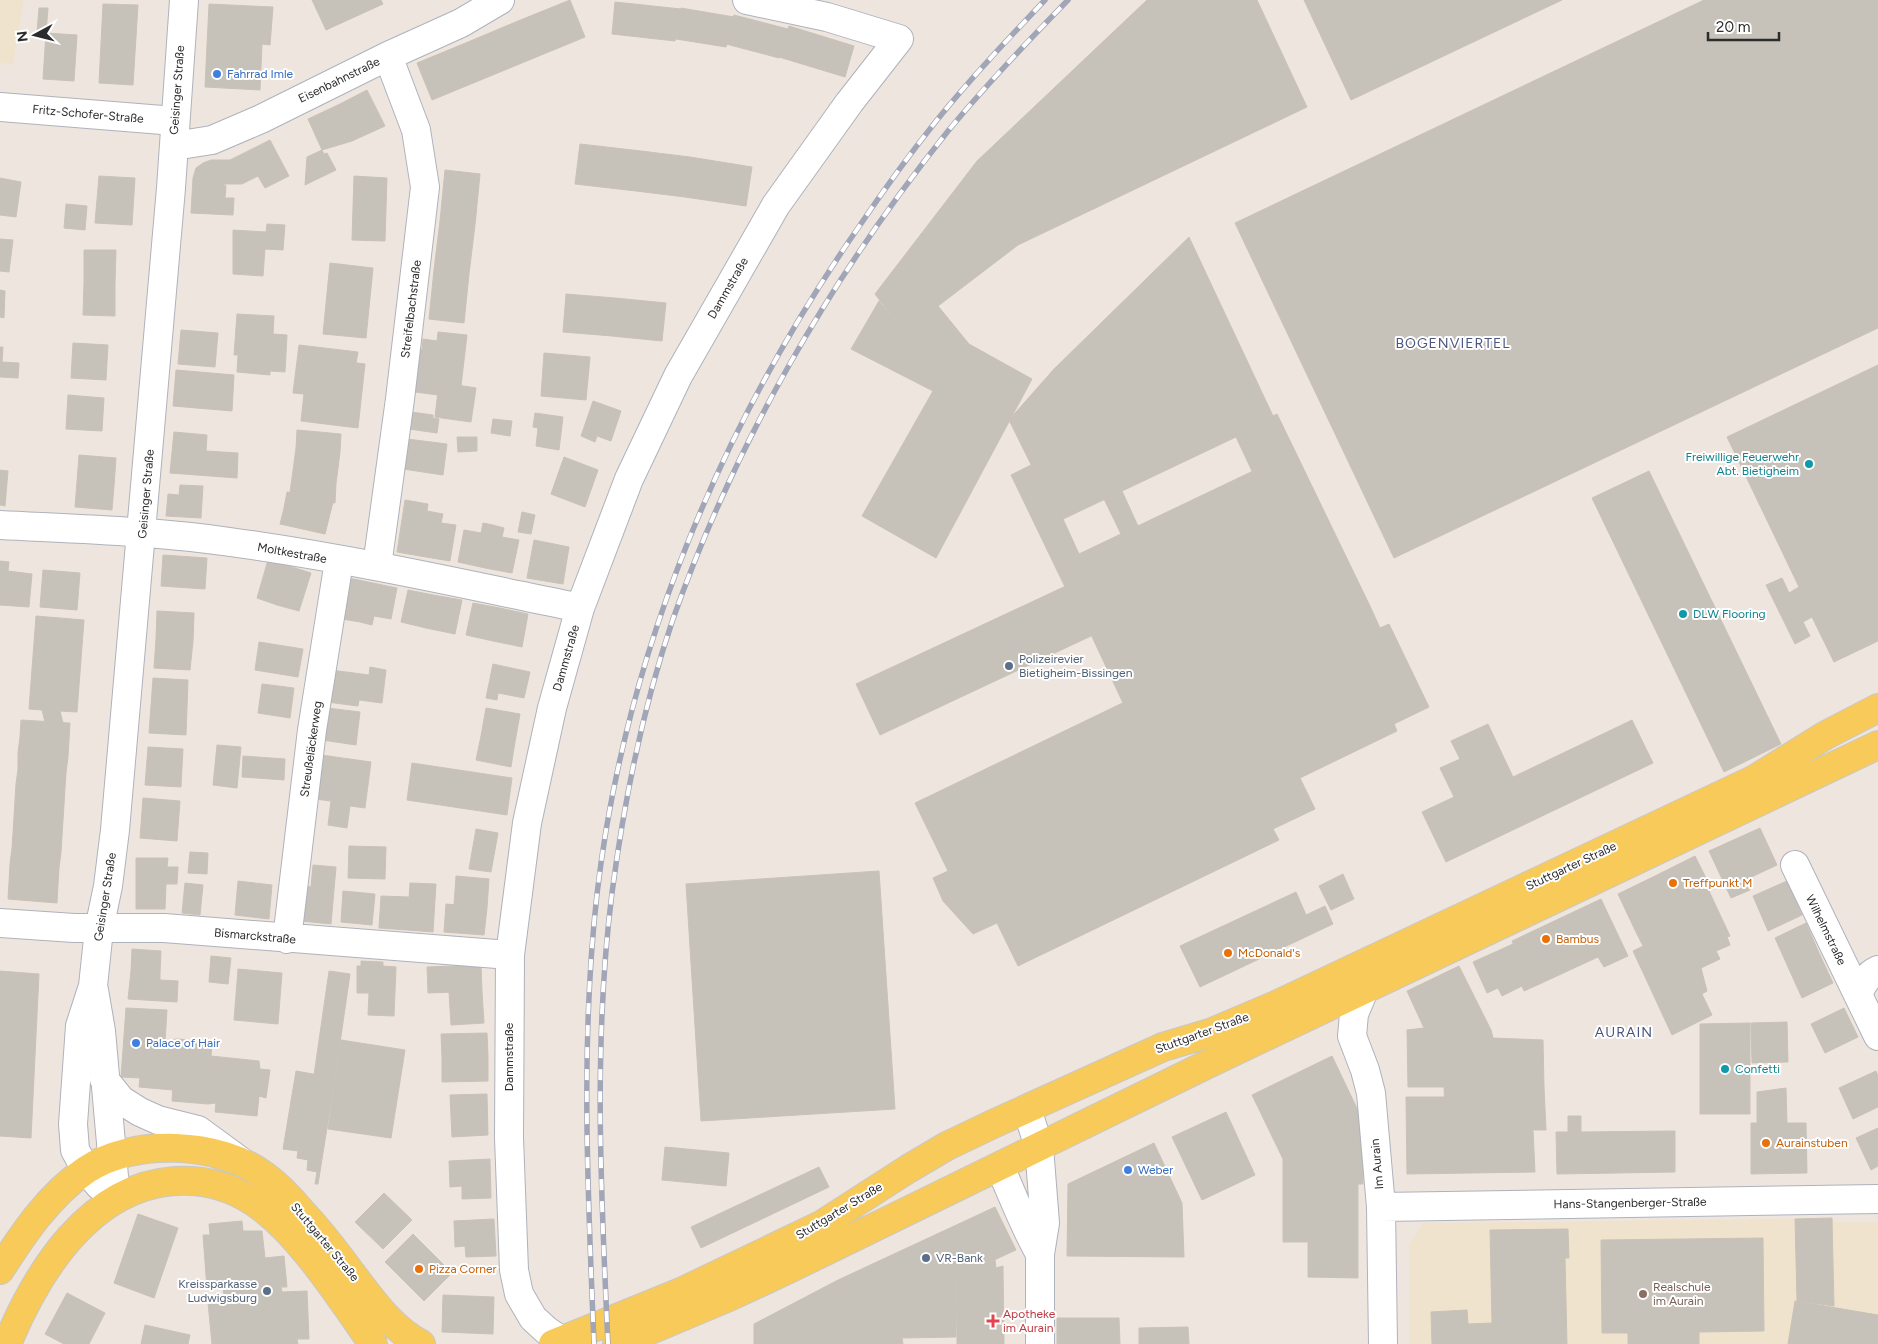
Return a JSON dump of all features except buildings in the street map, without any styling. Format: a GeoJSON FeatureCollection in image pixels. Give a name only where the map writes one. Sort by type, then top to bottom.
{"type":"FeatureCollection","features":[{"type":"Feature","properties":{"kind":"main road","name":"Stuttgarter Straße"},"geometry":{"type":"LineString","coordinates":[[558,1342],[681,1292],[813,1229],[947,1146],[1163,1047],[1210,1033],[1276,1005],[1755,779],[1826,735],[1878,708]]}},
{"type":"Feature","properties":{"kind":"main road","name":"Stuttgarter Straße"},"geometry":{"type":"LineString","coordinates":[[617,1344],[789,1270],[1364,990],[1878,745]]}},
{"type":"Feature","properties":{"kind":"main road","name":"Stuttgarter Straße"},"geometry":{"type":"LineString","coordinates":[[0,1270],[36,1218],[64,1188],[86,1170],[113,1156],[143,1150],[170,1148],[215,1154],[243,1163],[265,1176],[299,1208],[394,1325],[421,1344]]}},
{"type":"Feature","properties":{"kind":"main road","name":"Stuttgarter Straße"},"geometry":{"type":"LineString","coordinates":[[7,1344],[35,1284],[58,1251],[89,1219],[116,1199],[149,1185],[186,1180],[218,1184],[237,1192],[255,1203],[290,1234],[305,1251],[374,1344]]}},
{"type":"Feature","properties":{"kind":"street","name":"Geisinger Straße"},"geometry":{"type":"LineString","coordinates":[[116,1199],[100,1186],[86,1170],[75,1150],[73,1124],[80,1026],[93,986],[99,929],[108,886],[115,830],[142,533],[184,0]]}},
{"type":"Feature","properties":{"kind":"street","name":"Eisenbahnstraße"},"geometry":{"type":"LineString","coordinates":[[174,133],[189,144],[212,140],[461,23],[500,0]]}},
{"type":"Feature","properties":{"kind":"street","name":"Dammstraße"},"geometry":{"type":"LineString","coordinates":[[558,1342],[532,1318],[519,1294],[514,1270],[509,1138],[510,956],[527,823],[552,708],[580,608],[629,479],[678,376],[776,205],[849,103],[899,39],[827,17],[747,0]]}},
{"type":"Feature","properties":{"kind":"street","name":"Streifelbachstraße"},"geometry":{"type":"LineString","coordinates":[[377,566],[402,390],[425,187],[416,130],[388,56]]}},
{"type":"Feature","properties":{"kind":"street","name":"Fritz-Schofer-Straße"},"geometry":{"type":"LineString","coordinates":[[0,107],[174,133]]}},
{"type":"Feature","properties":{"kind":"street","name":"Moltkestraße"},"geometry":{"type":"LineString","coordinates":[[0,525],[142,533],[230,542],[377,566],[580,608]]}},
{"type":"Feature","properties":{"kind":"street","name":"Streußeläckerweg"},"geometry":{"type":"LineString","coordinates":[[287,939],[312,730],[339,561]]}},
{"type":"Feature","properties":{"kind":"street","name":"Wilhelmstraße"},"geometry":{"type":"LineString","coordinates":[[1795,865],[1878,1036]]}},
{"type":"Feature","properties":{"kind":"street","name":"Bismarckstraße"},"geometry":{"type":"LineString","coordinates":[[0,923],[99,929],[164,928],[510,956]]}},
{"type":"Feature","properties":{"kind":"street"},"geometry":{"type":"LineString","coordinates":[[1858,995],[1867,978],[1878,970]]}},
{"type":"Feature","properties":{"kind":"street","name":"Geisinger Straße"},"geometry":{"type":"LineString","coordinates":[[93,986],[101,1031],[116,1199]]}},
{"type":"Feature","properties":{"kind":"street","name":"Im Aurain"},"geometry":{"type":"LineString","coordinates":[[1364,990],[1354,1014],[1352,1036],[1365,1070],[1371,1093],[1381,1207],[1383,1344]]}},
{"type":"Feature","properties":{"kind":"street"},"geometry":{"type":"LineString","coordinates":[[104,1079],[121,1100],[129,1106],[158,1120],[198,1130],[243,1163]]}},
{"type":"Feature","properties":{"kind":"street"},"geometry":{"type":"LineString","coordinates":[[1027,1109],[1039,1147],[1044,1223],[1040,1254],[1040,1344]]}},
{"type":"Feature","properties":{"kind":"street"},"geometry":{"type":"LineString","coordinates":[[1000,1167],[1027,1232],[1040,1254]]}},
{"type":"Feature","properties":{"kind":"street","name":"Hans-Stangenberger-Straße"},"geometry":{"type":"LineString","coordinates":[[1381,1207],[1878,1199]]}},
{"type":"Feature","properties":{"kind":"shaded area"},"geometry":{"type":"Polygon","coordinates":[[[0,0],[24,0],[13,65],[0,63],[0,0]]]}},
{"type":"Feature","properties":{"kind":"shaded area","name":"Realschule im Aurain"},"geometry":{"type":"Polygon","coordinates":[[[1832,1218],[1833,1222],[1878,1222],[1878,1344],[1409,1344],[1409,1244],[1423,1223],[1832,1218]]]}},
{"type":"Feature","properties":{"kind":"railway"},"geometry":{"type":"LineString","coordinates":[[594,1344],[587,1119],[587,1063],[592,950],[597,894],[611,805],[630,717],[656,630],[687,545],[723,462],[763,382],[809,304],[867,214],[927,133],[976,74],[1045,0]]}},
{"type":"Feature","properties":{"kind":"railway"},"geometry":{"type":"LineString","coordinates":[[608,1344],[600,1118],[602,1005],[606,949],[617,858],[636,754],[652,686],[673,619],[698,553],[756,426],[826,303],[864,244],[948,131],[1007,64],[1068,0]]}},
{"type":"Feature","properties":{"kind":"place","name":"Fahrrad Imle"},"geometry":{"type":"Point","coordinates":[217,74]}},
{"type":"Feature","properties":{"kind":"place","name":"Freiwillige Feuerwehr Abt. Bietigheim"},"geometry":{"type":"Point","coordinates":[1809,464]}},
{"type":"Feature","properties":{"kind":"place","name":"DLW Flooring"},"geometry":{"type":"Point","coordinates":[1683,614]}},
{"type":"Feature","properties":{"kind":"place","name":"Polizeirevier Bietigheim-Bissingen"},"geometry":{"type":"Point","coordinates":[1009,666]}},
{"type":"Feature","properties":{"kind":"place","name":"Treffpunkt M"},"geometry":{"type":"Point","coordinates":[1673,883]}},
{"type":"Feature","properties":{"kind":"place","name":"Bambus"},"geometry":{"type":"Point","coordinates":[1546,939]}},
{"type":"Feature","properties":{"kind":"place","name":"McDonald's"},"geometry":{"type":"Point","coordinates":[1228,953]}},
{"type":"Feature","properties":{"kind":"place","name":"Palace of Hair"},"geometry":{"type":"Point","coordinates":[136,1043]}},
{"type":"Feature","properties":{"kind":"place","name":"Confetti"},"geometry":{"type":"Point","coordinates":[1725,1069]}},
{"type":"Feature","properties":{"kind":"place","name":"Aurainstuben"},"geometry":{"type":"Point","coordinates":[1766,1143]}},
{"type":"Feature","properties":{"kind":"place","name":"Weber"},"geometry":{"type":"Point","coordinates":[1128,1170]}},
{"type":"Feature","properties":{"kind":"place","name":"VR-Bank"},"geometry":{"type":"Point","coordinates":[926,1258]}},
{"type":"Feature","properties":{"kind":"place","name":"Pizza Corner"},"geometry":{"type":"Point","coordinates":[419,1269]}},
{"type":"Feature","properties":{"kind":"place","name":"Kreissparkasse Ludwigsburg"},"geometry":{"type":"Point","coordinates":[267,1291]}},
{"type":"Feature","properties":{"kind":"place","name":"Realschule im Aurain"},"geometry":{"type":"Point","coordinates":[1643,1294]}},
{"type":"Feature","properties":{"kind":"place","name":"Apotheke im Aurain"},"geometry":{"type":"Point","coordinates":[993,1321]}},
{"type":"Feature","properties":{"kind":"district","name":"BOGENVIERTEL"},"geometry":{"type":"Point","coordinates":[1453,343]}},
{"type":"Feature","properties":{"kind":"district","name":"AURAIN"},"geometry":{"type":"Point","coordinates":[1624,1032]}}]}
